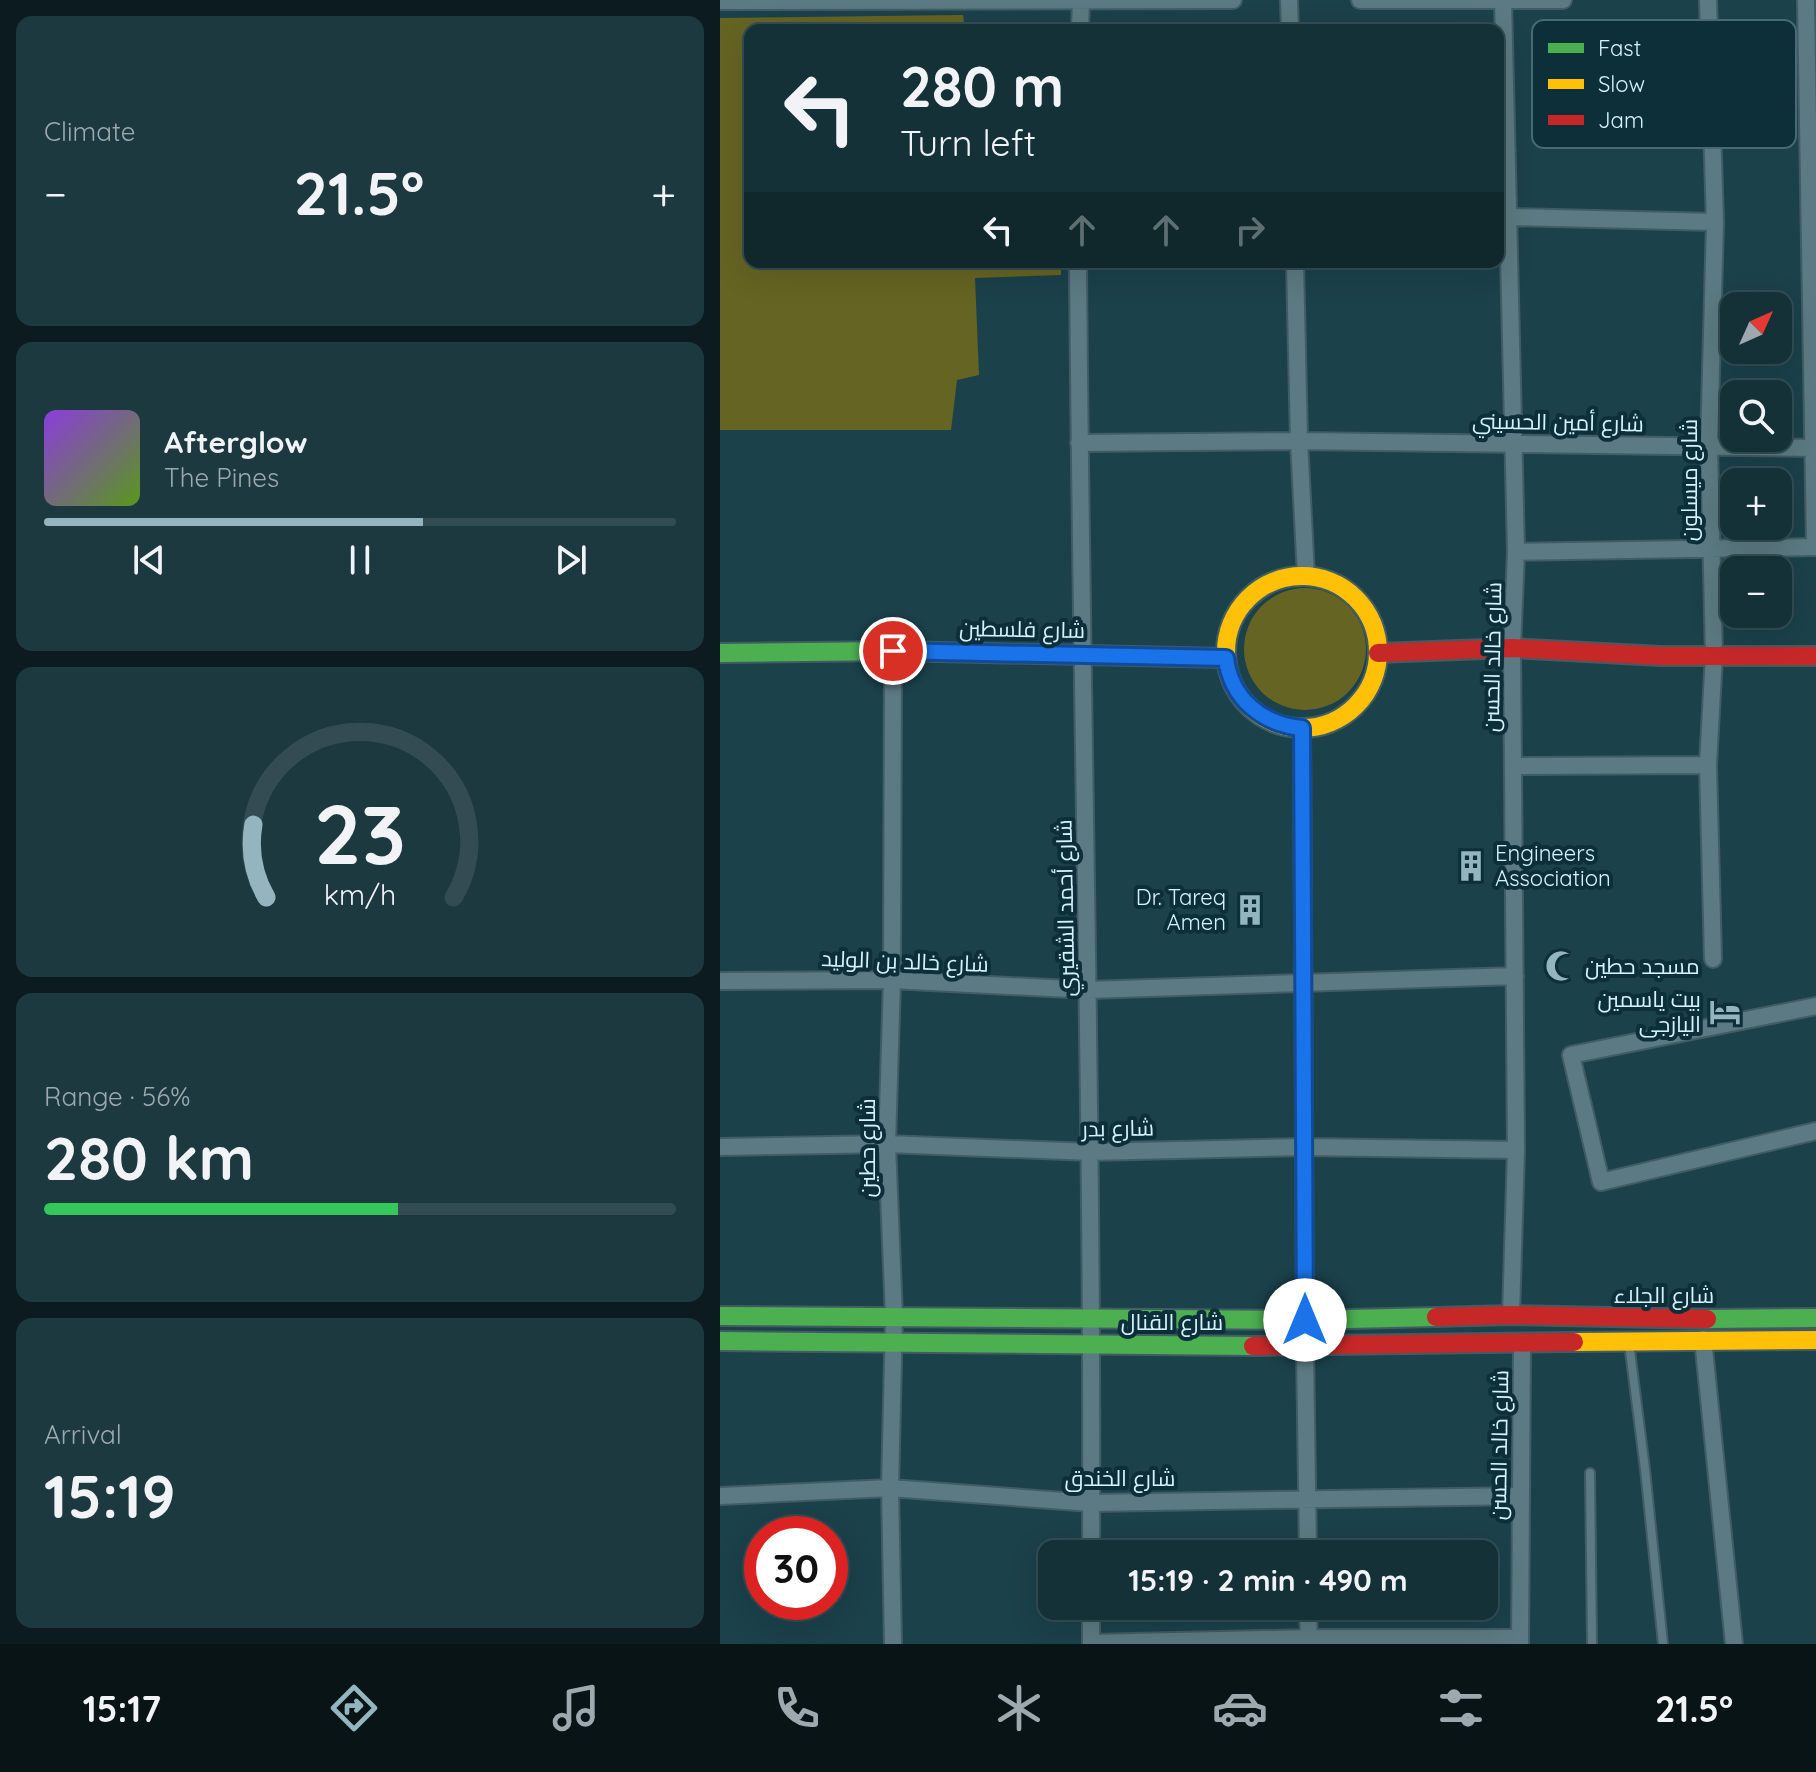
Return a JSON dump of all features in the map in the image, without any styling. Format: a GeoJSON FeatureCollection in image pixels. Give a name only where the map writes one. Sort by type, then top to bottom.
{"type":"FeatureCollection","features":[{"type":"Feature","properties":{"kind":"main road"},"geometry":{"type":"LineString","coordinates":[[1291,576],[1333,582],[1356,598],[1372,621],[1378,653],[1371,685],[1356,706],[1336,721],[1302,728],[1271,722],[1248,706],[1232,682],[1226,658],[1229,630],[1240,607],[1268,583],[1291,576]]}},
{"type":"Feature","properties":{"kind":"main road"},"geometry":{"type":"LineString","coordinates":[[1378,653],[1512,648],[1661,656],[1816,656]]}},
{"type":"Feature","properties":{"kind":"main road","name":"شارع فلسطين"},"geometry":{"type":"LineString","coordinates":[[720,653],[893,651],[1226,658]]}},
{"type":"Feature","properties":{"kind":"main road","name":"شارع القنال"},"geometry":{"type":"LineString","coordinates":[[720,1316],[1305,1320],[1511,1315]]}},
{"type":"Feature","properties":{"kind":"main road","name":"شارع الجلاء"},"geometry":{"type":"LineString","coordinates":[[1511,1315],[1631,1319],[1816,1318]]}},
{"type":"Feature","properties":{"kind":"main road","name":"شارع القنال"},"geometry":{"type":"LineString","coordinates":[[720,1341],[1305,1347],[1703,1339],[1816,1340]]}},
{"type":"Feature","properties":{"kind":"street"},"geometry":{"type":"LineString","coordinates":[[720,1],[1233,0]]}},
{"type":"Feature","properties":{"kind":"street"},"geometry":{"type":"LineString","coordinates":[[1289,0],[1290,24]]}},
{"type":"Feature","properties":{"kind":"street"},"geometry":{"type":"LineString","coordinates":[[1360,0],[1563,0]]}},
{"type":"Feature","properties":{"kind":"street","name":"شارع خالد الحسن"},"geometry":{"type":"LineString","coordinates":[[1503,0],[1504,24]]}},
{"type":"Feature","properties":{"kind":"street","name":"شارع ميسلون"},"geometry":{"type":"LineString","coordinates":[[1708,0],[1709,20]]}},
{"type":"Feature","properties":{"kind":"street"},"geometry":{"type":"LineString","coordinates":[[1790,0],[1816,0]]}},
{"type":"Feature","properties":{"kind":"street"},"geometry":{"type":"LineString","coordinates":[[1080,24],[1081,1]]}},
{"type":"Feature","properties":{"kind":"street"},"geometry":{"type":"LineString","coordinates":[[1516,552],[1816,547],[1806,1]]}},
{"type":"Feature","properties":{"kind":"street","name":"شارع خالد الحسن"},"geometry":{"type":"LineString","coordinates":[[1504,31],[1516,552],[1512,648],[1516,1150],[1511,1315]]}},
{"type":"Feature","properties":{"kind":"street","name":"شارع ميسلون"},"geometry":{"type":"LineString","coordinates":[[1713,148],[1715,222],[1709,446],[1714,655],[1708,765],[1713,959]]}},
{"type":"Feature","properties":{"kind":"street"},"geometry":{"type":"LineString","coordinates":[[1510,217],[1715,222]]}},
{"type":"Feature","properties":{"kind":"street","name":"شارع أحمد الشقيري"},"geometry":{"type":"LineString","coordinates":[[1078,268],[1081,654],[1091,1152],[1091,1540]]}},
{"type":"Feature","properties":{"kind":"street"},"geometry":{"type":"LineString","coordinates":[[1295,268],[1306,576]]}},
{"type":"Feature","properties":{"kind":"street","name":"شارع أمين الحسيني"},"geometry":{"type":"LineString","coordinates":[[1079,443],[1299,441],[1816,448]]}},
{"type":"Feature","properties":{"kind":"street","name":"شارع حطين"},"geometry":{"type":"LineString","coordinates":[[893,651],[892,980],[887,1144],[894,1317],[890,1488],[893,1644]]}},
{"type":"Feature","properties":{"kind":"street"},"geometry":{"type":"LineString","coordinates":[[1302,728],[1305,1320]]}},
{"type":"Feature","properties":{"kind":"street"},"geometry":{"type":"LineString","coordinates":[[1513,766],[1708,765]]}},
{"type":"Feature","properties":{"kind":"street","name":"شارع خالد بن الوليد"},"geometry":{"type":"LineString","coordinates":[[720,981],[892,980],[1088,990],[1515,976]]}},
{"type":"Feature","properties":{"kind":"street"},"geometry":{"type":"LineString","coordinates":[[1816,1006],[1571,1055],[1601,1182],[1816,1131]]}},
{"type":"Feature","properties":{"kind":"street","name":"شارع بدر"},"geometry":{"type":"LineString","coordinates":[[720,1147],[887,1144],[1091,1152],[1305,1147],[1516,1150]]}},
{"type":"Feature","properties":{"kind":"street"},"geometry":{"type":"LineString","coordinates":[[1703,1339],[1734,1644]]}},
{"type":"Feature","properties":{"kind":"street","name":"شارع خالد الحسن"},"geometry":{"type":"LineString","coordinates":[[1520,1641],[1522,1343]]}},
{"type":"Feature","properties":{"kind":"street"},"geometry":{"type":"LineString","coordinates":[[1305,1347],[1308,1540]]}},
{"type":"Feature","properties":{"kind":"street","name":"شارع الخندق"},"geometry":{"type":"LineString","coordinates":[[720,1496],[890,1488],[1091,1503],[1308,1497],[1520,1496]]}},
{"type":"Feature","properties":{"kind":"street"},"geometry":{"type":"LineString","coordinates":[[1091,1620],[1091,1644],[1520,1641]]}},
{"type":"Feature","properties":{"kind":"street"},"geometry":{"type":"LineString","coordinates":[[1308,1620],[1309,1641]]}},
{"type":"Feature","properties":{"kind":"lane"},"geometry":{"type":"LineString","coordinates":[[1629,1342],[1663,1644]]}},
{"type":"Feature","properties":{"kind":"lane"},"geometry":{"type":"LineString","coordinates":[[1590,1473],[1592,1644]]}},
{"type":"Feature","properties":{"kind":"shaded area"},"geometry":{"type":"Polygon","coordinates":[[[963,15],[964,24],[744,24],[744,268],[1061,268],[1061,275],[975,278],[979,375],[957,380],[951,430],[720,430],[720,18],[963,15]]]}},
{"type":"Feature","properties":{"kind":"shaded area"},"geometry":{"type":"Polygon","coordinates":[[[1305,588],[1328,593],[1348,606],[1361,626],[1366,649],[1361,672],[1348,692],[1328,705],[1305,710],[1282,705],[1262,692],[1249,672],[1244,649],[1249,626],[1262,606],[1282,593],[1305,588]]]}},
{"type":"Feature","properties":{"kind":"traffic: fast"},"geometry":{"type":"LineString","coordinates":[[720,653],[893,651],[1226,658]]}},
{"type":"Feature","properties":{"kind":"traffic: fast"},"geometry":{"type":"LineString","coordinates":[[720,1316],[1305,1320],[1436,1317]]}},
{"type":"Feature","properties":{"kind":"traffic: fast"},"geometry":{"type":"LineString","coordinates":[[1707,1319],[1816,1318]]}},
{"type":"Feature","properties":{"kind":"traffic: fast"},"geometry":{"type":"LineString","coordinates":[[720,1341],[1253,1346]]}},
{"type":"Feature","properties":{"kind":"traffic: slow"},"geometry":{"type":"LineString","coordinates":[[1302,576],[1331,582],[1356,598],[1372,623],[1378,652],[1372,681],[1356,706],[1331,722],[1302,728],[1273,722],[1248,706],[1232,681],[1226,652],[1232,623],[1248,598],[1273,582],[1302,576]]}},
{"type":"Feature","properties":{"kind":"traffic: slow"},"geometry":{"type":"LineString","coordinates":[[1574,1342],[1816,1340]]}},
{"type":"Feature","properties":{"kind":"traffic: jam"},"geometry":{"type":"LineString","coordinates":[[1378,653],[1512,648],[1661,656],[1816,656]]}},
{"type":"Feature","properties":{"kind":"traffic: jam"},"geometry":{"type":"LineString","coordinates":[[1436,1317],[1511,1315],[1707,1319]]}},
{"type":"Feature","properties":{"kind":"traffic: jam"},"geometry":{"type":"LineString","coordinates":[[1253,1346],[1574,1342]]}},
{"type":"Feature","properties":{"kind":"place","name":"Engineers Association"},"geometry":{"type":"Point","coordinates":[1471,866]}},
{"type":"Feature","properties":{"kind":"place","name":"Dr. Tareq Amen"},"geometry":{"type":"Point","coordinates":[1250,910]}},
{"type":"Feature","properties":{"kind":"place","name":"مسجد حطين"},"geometry":{"type":"Point","coordinates":[1561,966]}},
{"type":"Feature","properties":{"kind":"place","name":"بيت ياسمين اليازجى"},"geometry":{"type":"Point","coordinates":[1725,1012]}},
{"type":"Feature","properties":{"kind":"route"},"geometry":{"type":"LineString","coordinates":[[893,651],[1226,658],[1232,682],[1248,706],[1271,722],[1302,728],[1305,1320]]}}]}
